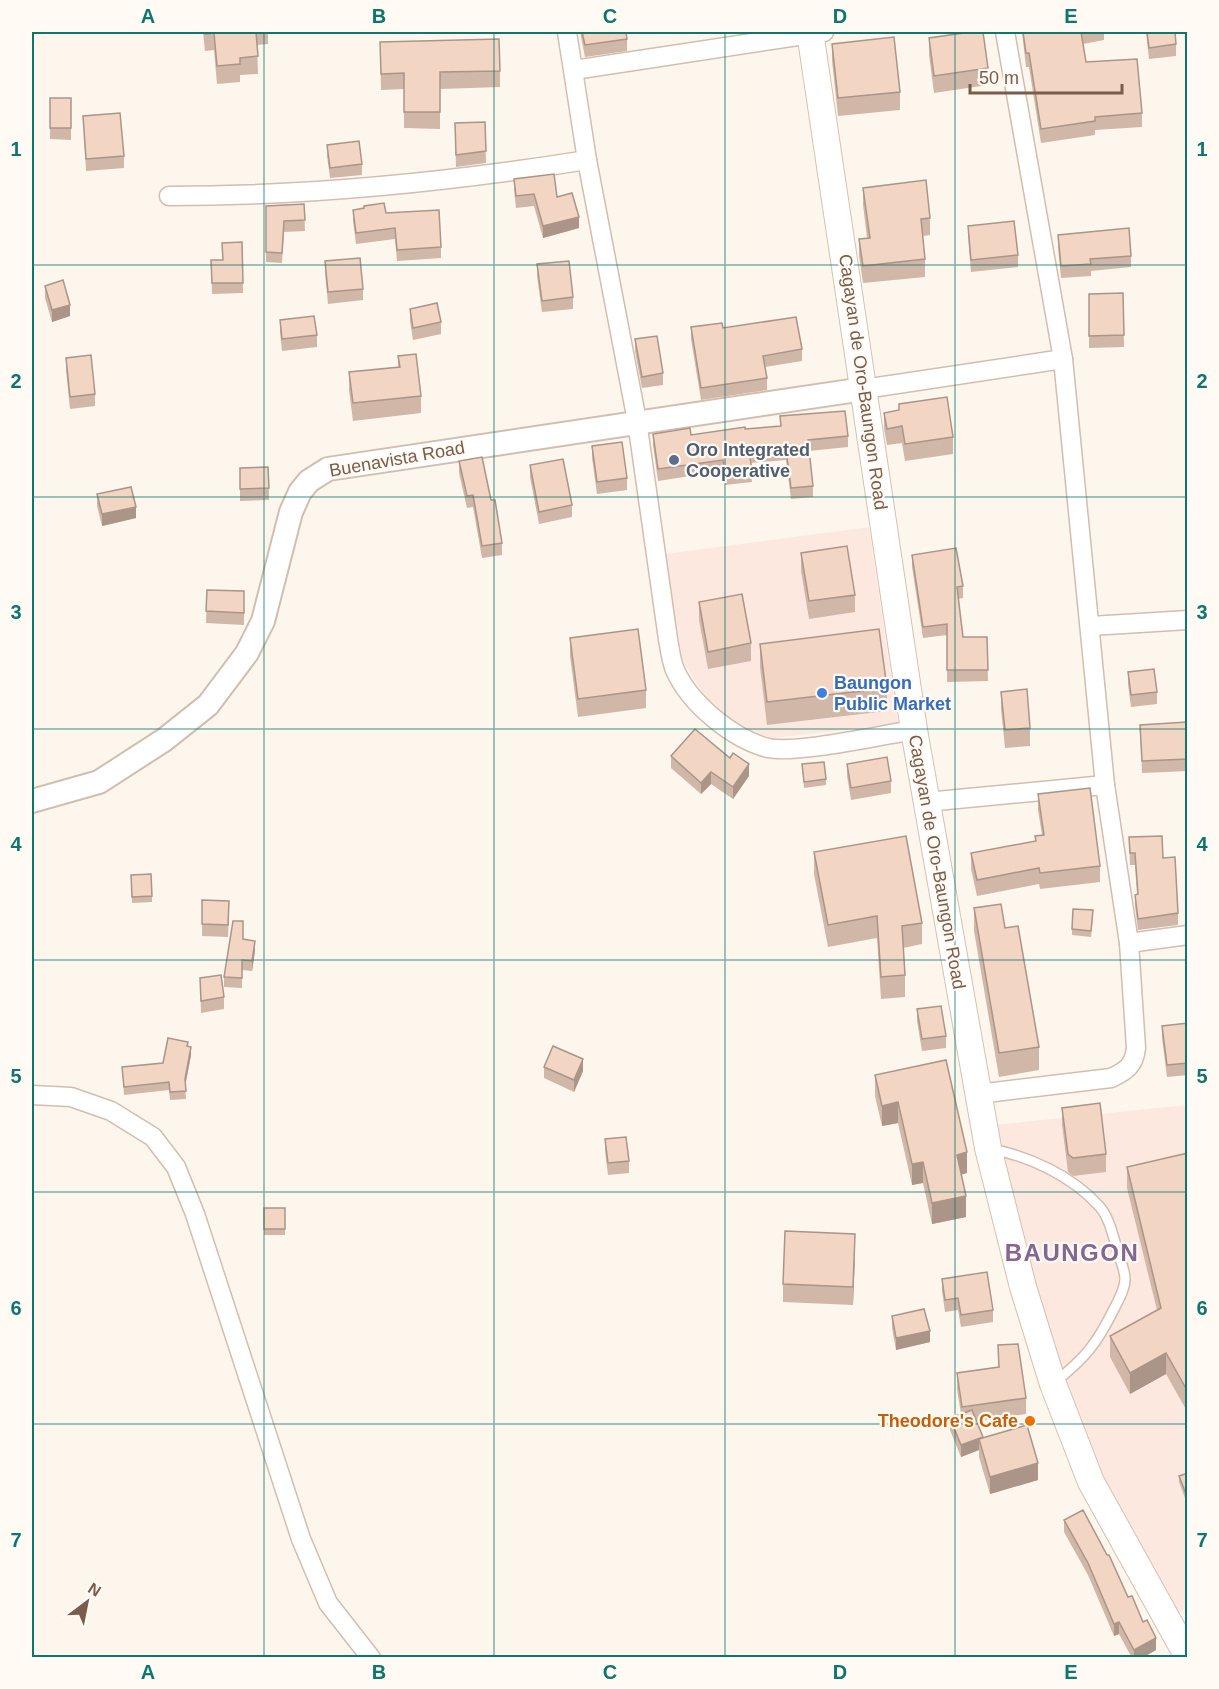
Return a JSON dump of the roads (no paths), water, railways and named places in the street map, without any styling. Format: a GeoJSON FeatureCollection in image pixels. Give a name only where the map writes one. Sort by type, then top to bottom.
{"type":"FeatureCollection","features":[{"type":"Feature","properties":{"kind":"main road","name":"Cagayan de Oro-Baungon Road"},"geometry":{"type":"LineString","coordinates":[[815,32],[914,730],[988,1148],[1023,1287],[1053,1384],[1091,1482],[1188,1657]]}},
{"type":"Feature","properties":{"kind":"street"},"geometry":{"type":"LineString","coordinates":[[567,32],[587,160],[637,421],[668,639],[675,670],[694,698],[733,733],[769,748],[803,747],[914,730]]}},
{"type":"Feature","properties":{"kind":"street"},"geometry":{"type":"LineString","coordinates":[[574,70],[815,32]]}},
{"type":"Feature","properties":{"kind":"street"},"geometry":{"type":"LineString","coordinates":[[978,1094],[1111,1078],[1127,1071],[1135,1057],[1136,1047],[1129,942],[1105,785],[1063,359],[1005,32]]}},
{"type":"Feature","properties":{"kind":"street"},"geometry":{"type":"LineString","coordinates":[[169,196],[252,196],[452,180],[587,160]]}},
{"type":"Feature","properties":{"kind":"street"},"geometry":{"type":"LineString","coordinates":[[864,389],[1063,359]]}},
{"type":"Feature","properties":{"kind":"street","name":"Buenavista Road"},"geometry":{"type":"LineString","coordinates":[[32,801],[99,782],[164,740],[208,705],[247,653],[263,621],[291,512],[300,492],[309,481],[328,469],[637,421],[864,389]]}},
{"type":"Feature","properties":{"kind":"street"},"geometry":{"type":"LineString","coordinates":[[1091,626],[1188,620]]}},
{"type":"Feature","properties":{"kind":"street"},"geometry":{"type":"LineString","coordinates":[[926,802],[1105,785]]}},
{"type":"Feature","properties":{"kind":"street"},"geometry":{"type":"LineString","coordinates":[[1129,942],[1188,935]]}},
{"type":"Feature","properties":{"kind":"street"},"geometry":{"type":"LineString","coordinates":[[32,1095],[71,1097],[111,1111],[153,1137],[176,1167],[195,1214],[301,1539],[328,1602],[371,1658]]}},
{"type":"Feature","properties":{"kind":"lane"},"geometry":{"type":"LineString","coordinates":[[988,1148],[1018,1154],[1082,1191],[1100,1207],[1105,1216],[1122,1266],[1125,1278],[1122,1293],[1097,1342],[1077,1364],[1053,1384]]}},
{"type":"Feature","properties":{"kind":"place","name":"Oro Integrated Cooperative"},"geometry":{"type":"Point","coordinates":[674,460]}},
{"type":"Feature","properties":{"kind":"place","name":"Baungon Public Market"},"geometry":{"type":"Point","coordinates":[822,693]}},
{"type":"Feature","properties":{"kind":"place","name":"Theodore's Cafe"},"geometry":{"type":"Point","coordinates":[1030,1421]}},
{"type":"Feature","properties":{"kind":"district","name":"BAUNGON"},"geometry":{"type":"Point","coordinates":[1072,1252]}}]}
